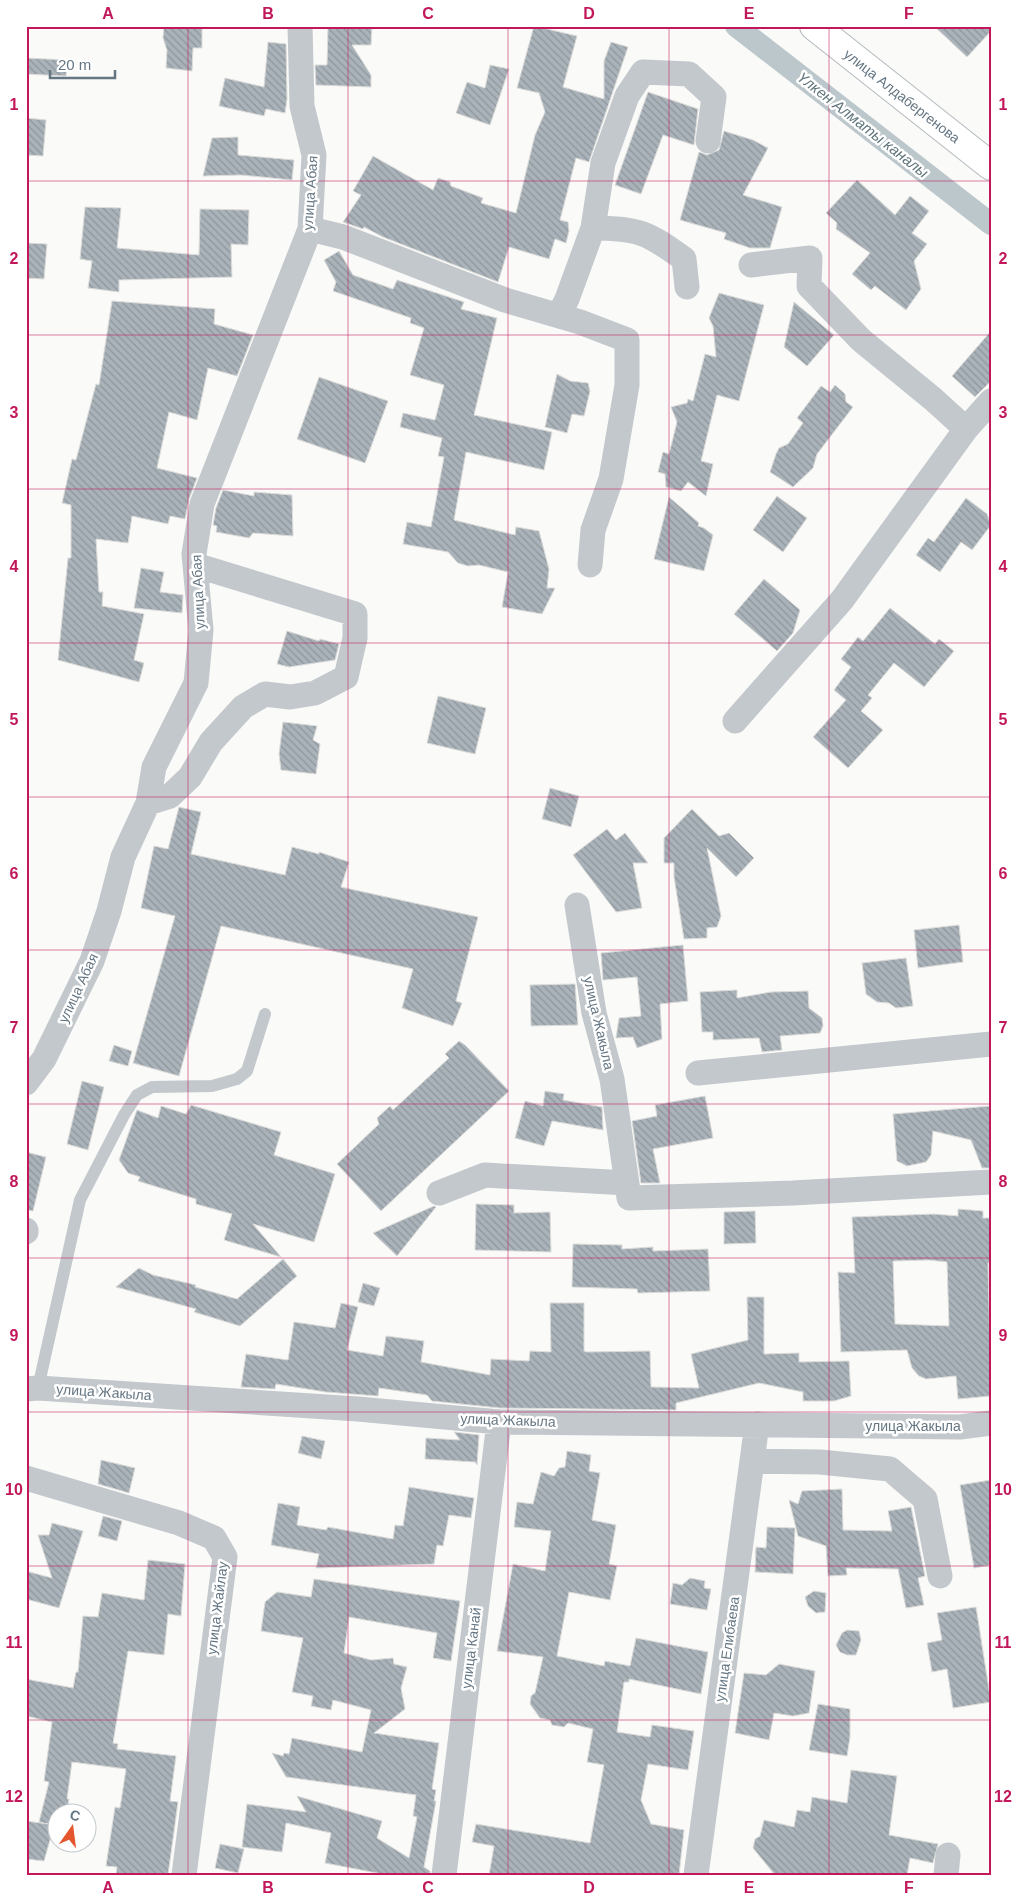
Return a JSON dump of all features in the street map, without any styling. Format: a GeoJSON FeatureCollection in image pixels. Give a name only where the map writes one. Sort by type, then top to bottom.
{"type":"FeatureCollection","features":[{"type":"Feature","properties":{"kind":"main road","name":"улица Алдабергенова"},"geometry":{"type":"LineString","coordinates":[[814,26],[991,166]]}},
{"type":"Feature","properties":{"kind":"street","name":"улица Абая"},"geometry":{"type":"LineString","coordinates":[[26,1083],[44,1059],[92,961],[109,911],[123,857],[148,803],[154,767],[196,683],[201,630],[194,554],[202,504],[310,229],[314,155],[302,106],[300,26]]}},
{"type":"Feature","properties":{"kind":"street"},"geometry":{"type":"LineString","coordinates":[[559,315],[594,228],[603,163],[628,96],[643,72],[689,74],[714,98],[708,141]]}},
{"type":"Feature","properties":{"kind":"street"},"geometry":{"type":"LineString","coordinates":[[594,228],[626,228],[653,237],[684,259],[687,287]]}},
{"type":"Feature","properties":{"kind":"street"},"geometry":{"type":"LineString","coordinates":[[310,229],[343,237],[505,300],[559,315],[627,340],[627,385],[611,479],[593,530],[590,565]]}},
{"type":"Feature","properties":{"kind":"street"},"geometry":{"type":"LineString","coordinates":[[751,265],[810,258],[809,286],[861,340],[933,399],[966,429]]}},
{"type":"Feature","properties":{"kind":"street"},"geometry":{"type":"LineString","coordinates":[[735,721],[842,600],[966,429],[991,401]]}},
{"type":"Feature","properties":{"kind":"street"},"geometry":{"type":"LineString","coordinates":[[148,803],[170,796],[190,777],[211,742],[243,708],[265,694],[290,697],[316,693],[346,677],[355,638],[355,614],[195,565]]}},
{"type":"Feature","properties":{"kind":"street","name":"улица Жакыла"},"geometry":{"type":"LineString","coordinates":[[577,906],[594,1013],[612,1079],[627,1183]]}},
{"type":"Feature","properties":{"kind":"street"},"geometry":{"type":"LineString","coordinates":[[698,1073],[991,1044]]}},
{"type":"Feature","properties":{"kind":"street"},"geometry":{"type":"LineString","coordinates":[[439,1193],[485,1174],[627,1183],[629,1198],[793,1193],[991,1182]]}},
{"type":"Feature","properties":{"kind":"street","name":"улица Жакыла"},"geometry":{"type":"LineString","coordinates":[[32,1389],[358,1409],[499,1422],[960,1427],[991,1423]]}},
{"type":"Feature","properties":{"kind":"street","name":"улица Канай"},"geometry":{"type":"LineString","coordinates":[[444,1875],[499,1422]]}},
{"type":"Feature","properties":{"kind":"street","name":"улица Елибаева"},"geometry":{"type":"LineString","coordinates":[[696,1875],[757,1424]]}},
{"type":"Feature","properties":{"kind":"street"},"geometry":{"type":"LineString","coordinates":[[752,1461],[820,1462],[890,1469],[925,1499],[940,1576]]}},
{"type":"Feature","properties":{"kind":"street","name":"улица Жайлау"},"geometry":{"type":"LineString","coordinates":[[26,1478],[179,1523],[214,1538],[225,1558],[184,1875]]}},
{"type":"Feature","properties":{"kind":"lane"},"geometry":{"type":"LineString","coordinates":[[32,1389],[80,1200],[124,1115],[137,1095],[152,1087],[212,1086],[237,1079],[247,1071],[265,1014]]}},
{"type":"Feature","properties":{"kind":"building"},"geometry":{"type":"Polygon","coordinates":[[[164,26],[202,26],[202,48],[193,48],[192,71],[166,68],[167,50],[163,38],[164,26]]]}},
{"type":"Feature","properties":{"kind":"building"},"geometry":{"type":"Polygon","coordinates":[[[328,26],[372,26],[371,45],[352,45],[371,75],[371,87],[316,85],[315,65],[327,65],[328,26]]]}},
{"type":"Feature","properties":{"kind":"building"},"geometry":{"type":"Polygon","coordinates":[[[534,26],[577,36],[563,87],[604,99],[604,61],[611,42],[628,47],[589,162],[576,158],[560,220],[568,222],[569,231],[566,243],[555,239],[549,259],[509,247],[498,282],[383,237],[364,227],[363,229],[343,222],[361,195],[353,191],[373,156],[433,190],[438,178],[450,182],[451,186],[483,198],[481,203],[516,213],[535,135],[545,112],[539,93],[517,88],[534,26]]]}},
{"type":"Feature","properties":{"kind":"building"},"geometry":{"type":"Polygon","coordinates":[[[934,26],[991,26],[991,31],[967,57],[934,26]]]}},
{"type":"Feature","properties":{"kind":"building"},"geometry":{"type":"Polygon","coordinates":[[[268,42],[286,44],[287,99],[285,113],[266,109],[264,116],[219,106],[225,78],[264,87],[268,42]]]}},
{"type":"Feature","properties":{"kind":"building"},"geometry":{"type":"Polygon","coordinates":[[[26,58],[67,60],[66,76],[26,74],[26,58]]]}},
{"type":"Feature","properties":{"kind":"building"},"geometry":{"type":"Polygon","coordinates":[[[490,65],[509,69],[490,125],[456,113],[467,82],[485,88],[490,65]]]}},
{"type":"Feature","properties":{"kind":"building"},"geometry":{"type":"Polygon","coordinates":[[[648,92],[698,109],[694,145],[663,135],[641,194],[615,185],[648,92]]]}},
{"type":"Feature","properties":{"kind":"building"},"geometry":{"type":"Polygon","coordinates":[[[26,118],[46,120],[43,156],[26,155],[26,118]]]}},
{"type":"Feature","properties":{"kind":"building"},"geometry":{"type":"Polygon","coordinates":[[[724,131],[753,140],[768,148],[743,195],[782,207],[770,248],[750,248],[724,239],[726,233],[680,220],[699,152],[707,155],[719,150],[724,131]]]}},
{"type":"Feature","properties":{"kind":"building"},"geometry":{"type":"Polygon","coordinates":[[[238,137],[238,155],[294,160],[292,180],[241,175],[203,176],[212,138],[238,137]]]}},
{"type":"Feature","properties":{"kind":"building"},"geometry":{"type":"Polygon","coordinates":[[[857,180],[895,215],[910,196],[929,211],[912,233],[927,244],[914,261],[921,289],[906,310],[875,286],[871,290],[852,274],[870,253],[836,229],[837,223],[826,213],[857,180]]]}},
{"type":"Feature","properties":{"kind":"building"},"geometry":{"type":"Polygon","coordinates":[[[85,207],[121,208],[117,248],[199,255],[200,209],[249,210],[248,245],[231,244],[232,277],[119,280],[119,292],[88,288],[92,261],[80,259],[85,207]]]}},
{"type":"Feature","properties":{"kind":"building"},"geometry":{"type":"Polygon","coordinates":[[[26,243],[47,244],[44,279],[26,278],[26,243]]]}},
{"type":"Feature","properties":{"kind":"building"},"geometry":{"type":"Polygon","coordinates":[[[339,251],[353,275],[393,289],[397,280],[464,302],[461,309],[497,318],[474,415],[552,432],[544,470],[466,452],[454,520],[515,535],[516,527],[539,531],[549,569],[547,588],[555,588],[542,614],[502,607],[508,572],[479,565],[468,566],[458,563],[448,552],[403,544],[407,522],[431,527],[444,457],[438,456],[442,438],[400,427],[403,413],[435,420],[444,385],[410,375],[424,328],[410,323],[411,318],[333,291],[336,282],[324,260],[339,251]]]}},
{"type":"Feature","properties":{"kind":"building"},"geometry":{"type":"Polygon","coordinates":[[[719,293],[764,305],[739,401],[717,395],[701,461],[713,464],[706,496],[688,482],[681,491],[666,487],[665,474],[658,472],[663,452],[669,454],[677,422],[671,407],[687,403],[688,399],[693,401],[705,354],[716,357],[713,326],[709,318],[719,293]]]}},
{"type":"Feature","properties":{"kind":"building"},"geometry":{"type":"Polygon","coordinates":[[[112,301],[215,309],[214,324],[253,335],[237,376],[208,368],[197,420],[169,412],[157,468],[197,478],[189,499],[185,519],[170,516],[168,524],[132,516],[128,543],[96,539],[99,592],[103,592],[102,606],[144,614],[134,660],[144,663],[139,682],[58,660],[68,558],[71,558],[71,505],[62,503],[72,459],[76,460],[96,384],[99,385],[112,301]]]}},
{"type":"Feature","properties":{"kind":"building"},"geometry":{"type":"Polygon","coordinates":[[[794,302],[834,335],[807,366],[784,347],[794,302]]]}},
{"type":"Feature","properties":{"kind":"building"},"geometry":{"type":"Polygon","coordinates":[[[991,331],[991,381],[975,397],[952,376],[991,331]]]}},
{"type":"Feature","properties":{"kind":"building"},"geometry":{"type":"Polygon","coordinates":[[[557,374],[570,381],[588,383],[590,391],[584,416],[572,414],[567,433],[545,427],[557,374]]]}},
{"type":"Feature","properties":{"kind":"building"},"geometry":{"type":"Polygon","coordinates":[[[319,377],[388,401],[365,463],[297,439],[319,377]]]}},
{"type":"Feature","properties":{"kind":"building"},"geometry":{"type":"Polygon","coordinates":[[[835,385],[845,394],[846,402],[853,407],[817,454],[813,468],[793,487],[770,472],[776,454],[779,448],[788,444],[803,423],[797,418],[821,386],[830,392],[835,385]]]}},
{"type":"Feature","properties":{"kind":"building"},"geometry":{"type":"Polygon","coordinates":[[[223,490],[254,496],[254,492],[292,495],[293,536],[253,533],[249,538],[216,532],[217,526],[213,525],[216,508],[223,490]]]}},
{"type":"Feature","properties":{"kind":"building"},"geometry":{"type":"Polygon","coordinates":[[[777,496],[807,518],[783,552],[753,530],[777,496]]]}},
{"type":"Feature","properties":{"kind":"building"},"geometry":{"type":"Polygon","coordinates":[[[669,497],[699,523],[698,526],[713,535],[704,571],[654,559],[669,497]]]}},
{"type":"Feature","properties":{"kind":"building"},"geometry":{"type":"Polygon","coordinates":[[[966,498],[987,514],[991,525],[972,550],[961,542],[940,572],[916,555],[928,538],[934,542],[966,498]]]}},
{"type":"Feature","properties":{"kind":"building"},"geometry":{"type":"Polygon","coordinates":[[[141,568],[164,572],[160,592],[183,595],[182,613],[134,608],[141,568]]]}},
{"type":"Feature","properties":{"kind":"building"},"geometry":{"type":"Polygon","coordinates":[[[764,579],[800,610],[793,633],[777,651],[734,614],[764,579]]]}},
{"type":"Feature","properties":{"kind":"building"},"geometry":{"type":"Polygon","coordinates":[[[890,608],[935,644],[939,639],[954,651],[924,687],[894,663],[868,695],[872,698],[861,711],[883,730],[848,768],[813,737],[846,700],[834,690],[851,667],[841,659],[858,637],[863,641],[890,608]]]}},
{"type":"Feature","properties":{"kind":"building"},"geometry":{"type":"Polygon","coordinates":[[[287,631],[319,641],[320,639],[339,644],[335,660],[289,667],[277,664],[287,631]]]}},
{"type":"Feature","properties":{"kind":"building"},"geometry":{"type":"Polygon","coordinates":[[[438,696],[486,708],[475,754],[427,743],[438,696]]]}},
{"type":"Feature","properties":{"kind":"building"},"geometry":{"type":"Polygon","coordinates":[[[283,722],[317,726],[313,740],[320,744],[316,774],[281,770],[279,754],[283,722]]]}},
{"type":"Feature","properties":{"kind":"building"},"geometry":{"type":"Polygon","coordinates":[[[550,788],[579,796],[571,827],[542,819],[550,788]]]}},
{"type":"Feature","properties":{"kind":"building"},"geometry":{"type":"Polygon","coordinates":[[[179,807],[201,812],[191,854],[285,875],[292,847],[319,854],[319,852],[349,862],[341,887],[478,917],[456,1001],[462,1003],[453,1026],[402,1008],[413,969],[221,926],[179,1076],[133,1063],[175,916],[141,908],[154,846],[168,849],[179,807]]]}},
{"type":"Feature","properties":{"kind":"building"},"geometry":{"type":"Polygon","coordinates":[[[692,809],[719,836],[729,833],[754,858],[736,877],[707,848],[721,916],[717,927],[707,928],[707,938],[684,939],[674,877],[674,863],[664,863],[664,838],[692,809]]]}},
{"type":"Feature","properties":{"kind":"building"},"geometry":{"type":"Polygon","coordinates":[[[607,829],[616,840],[625,833],[648,863],[633,863],[642,908],[616,912],[573,855],[607,829]]]}},
{"type":"Feature","properties":{"kind":"building"},"geometry":{"type":"Polygon","coordinates":[[[959,925],[963,962],[918,968],[914,930],[959,925]]]}},
{"type":"Feature","properties":{"kind":"building"},"geometry":{"type":"Polygon","coordinates":[[[683,945],[688,1001],[660,1004],[662,1039],[637,1048],[633,1037],[616,1038],[619,1018],[641,1016],[637,977],[603,980],[601,953],[683,945]]]}},
{"type":"Feature","properties":{"kind":"building"},"geometry":{"type":"Polygon","coordinates":[[[906,958],[913,1006],[896,1008],[889,1003],[877,1002],[866,994],[862,963],[906,958]]]}},
{"type":"Feature","properties":{"kind":"building"},"geometry":{"type":"Polygon","coordinates":[[[575,984],[578,1025],[531,1026],[530,985],[575,984]]]}},
{"type":"Feature","properties":{"kind":"building"},"geometry":{"type":"Polygon","coordinates":[[[737,990],[737,998],[771,992],[808,991],[809,1008],[822,1018],[823,1026],[820,1033],[780,1036],[782,1050],[762,1052],[759,1038],[713,1040],[713,1032],[702,1032],[700,992],[737,990]]]}},
{"type":"Feature","properties":{"kind":"building"},"geometry":{"type":"Polygon","coordinates":[[[459,1041],[509,1091],[381,1211],[337,1164],[379,1124],[377,1118],[390,1106],[393,1110],[449,1058],[445,1054],[459,1041]]]}},
{"type":"Feature","properties":{"kind":"building"},"geometry":{"type":"Polygon","coordinates":[[[114,1045],[132,1051],[128,1066],[109,1061],[114,1045]]]}},
{"type":"Feature","properties":{"kind":"building"},"geometry":{"type":"Polygon","coordinates":[[[82,1081],[104,1087],[88,1150],[67,1144],[82,1081]]]}},
{"type":"Feature","properties":{"kind":"building"},"geometry":{"type":"Polygon","coordinates":[[[545,1091],[564,1094],[563,1100],[602,1107],[603,1130],[552,1121],[544,1146],[515,1138],[525,1101],[543,1106],[545,1091]]]}},
{"type":"Feature","properties":{"kind":"building"},"geometry":{"type":"Polygon","coordinates":[[[705,1096],[713,1138],[653,1149],[660,1183],[641,1183],[632,1121],[657,1116],[655,1105],[705,1096]]]}},
{"type":"Feature","properties":{"kind":"building"},"geometry":{"type":"Polygon","coordinates":[[[191,1105],[281,1132],[274,1155],[335,1174],[314,1242],[253,1224],[281,1257],[224,1240],[232,1214],[196,1204],[196,1199],[138,1181],[140,1177],[128,1173],[119,1160],[137,1110],[158,1118],[161,1106],[186,1114],[191,1105]]]}},
{"type":"Feature","properties":{"kind":"building"},"geometry":{"type":"Polygon","coordinates":[[[991,1106],[991,1168],[982,1168],[971,1140],[933,1131],[931,1155],[926,1162],[907,1166],[897,1161],[893,1114],[991,1106]]]}},
{"type":"Feature","properties":{"kind":"building"},"geometry":{"type":"Polygon","coordinates":[[[26,1152],[46,1157],[33,1211],[26,1210],[26,1152]]]}},
{"type":"Feature","properties":{"kind":"building"},"geometry":{"type":"Polygon","coordinates":[[[476,1204],[514,1205],[514,1213],[550,1212],[551,1252],[475,1250],[476,1204]]]}},
{"type":"Feature","properties":{"kind":"building"},"geometry":{"type":"Polygon","coordinates":[[[434,1206],[436,1207],[397,1256],[373,1233],[434,1206]]]}},
{"type":"Feature","properties":{"kind":"building"},"geometry":{"type":"Polygon","coordinates":[[[958,1209],[983,1211],[983,1218],[991,1218],[991,1262],[988,1263],[991,1396],[958,1399],[956,1376],[926,1379],[919,1376],[912,1368],[907,1350],[841,1352],[838,1272],[855,1273],[852,1217],[934,1214],[958,1216],[958,1209]],[[929,1260],[893,1261],[895,1324],[949,1326],[947,1262],[929,1260]]]}},
{"type":"Feature","properties":{"kind":"building"},"geometry":{"type":"Polygon","coordinates":[[[755,1211],[756,1243],[724,1244],[724,1212],[755,1211]]]}},
{"type":"Feature","properties":{"kind":"building"},"geometry":{"type":"Polygon","coordinates":[[[573,1244],[622,1245],[622,1249],[653,1247],[653,1251],[708,1249],[710,1291],[638,1293],[637,1289],[572,1287],[573,1244]]]}},
{"type":"Feature","properties":{"kind":"building"},"geometry":{"type":"Polygon","coordinates":[[[283,1259],[297,1276],[240,1326],[194,1312],[196,1309],[116,1287],[139,1268],[153,1275],[196,1285],[195,1287],[237,1299],[283,1259]]]}},
{"type":"Feature","properties":{"kind":"building"},"geometry":{"type":"Polygon","coordinates":[[[363,1283],[380,1288],[374,1306],[358,1302],[363,1283]]]}},
{"type":"Feature","properties":{"kind":"building"},"geometry":{"type":"Polygon","coordinates":[[[747,1297],[764,1297],[764,1354],[799,1353],[799,1362],[849,1361],[851,1396],[834,1401],[803,1401],[803,1392],[759,1383],[676,1403],[676,1410],[500,1408],[432,1401],[427,1395],[379,1388],[378,1396],[326,1392],[276,1384],[275,1389],[241,1387],[246,1354],[288,1360],[294,1322],[335,1328],[341,1303],[358,1307],[347,1350],[383,1356],[386,1336],[424,1341],[421,1362],[490,1375],[491,1359],[529,1361],[530,1351],[551,1352],[550,1303],[584,1303],[584,1351],[650,1351],[651,1387],[699,1388],[691,1354],[748,1340],[747,1297]]]}},
{"type":"Feature","properties":{"kind":"building"},"geometry":{"type":"Polygon","coordinates":[[[454,1432],[479,1435],[477,1465],[475,1462],[425,1459],[426,1438],[460,1440],[454,1432]]]}},
{"type":"Feature","properties":{"kind":"building"},"geometry":{"type":"Polygon","coordinates":[[[302,1436],[325,1441],[321,1459],[298,1453],[302,1436]]]}},
{"type":"Feature","properties":{"kind":"building"},"geometry":{"type":"Polygon","coordinates":[[[567,1451],[591,1455],[589,1471],[600,1473],[592,1520],[616,1525],[609,1564],[617,1566],[610,1600],[569,1592],[557,1656],[604,1666],[605,1661],[630,1666],[636,1638],[708,1652],[701,1694],[629,1679],[629,1682],[624,1682],[617,1732],[650,1737],[652,1725],[694,1731],[688,1770],[648,1764],[641,1800],[651,1824],[684,1830],[679,1875],[489,1875],[494,1846],[472,1842],[476,1824],[590,1843],[604,1765],[587,1762],[593,1729],[568,1723],[564,1727],[552,1725],[550,1720],[540,1718],[530,1704],[531,1696],[535,1693],[543,1657],[497,1651],[513,1564],[545,1571],[551,1531],[514,1527],[517,1502],[533,1504],[541,1472],[554,1476],[559,1468],[565,1467],[567,1451]]]}},
{"type":"Feature","properties":{"kind":"building"},"geometry":{"type":"Polygon","coordinates":[[[101,1460],[135,1468],[129,1493],[98,1484],[101,1460]]]}},
{"type":"Feature","properties":{"kind":"building"},"geometry":{"type":"Polygon","coordinates":[[[991,1480],[991,1565],[974,1568],[960,1485],[991,1480]]]}},
{"type":"Feature","properties":{"kind":"building"},"geometry":{"type":"Polygon","coordinates":[[[409,1487],[474,1498],[471,1518],[449,1515],[443,1546],[437,1545],[434,1564],[316,1568],[319,1554],[271,1545],[278,1503],[300,1507],[297,1525],[326,1530],[328,1527],[393,1539],[395,1525],[403,1526],[409,1487]]]}},
{"type":"Feature","properties":{"kind":"building"},"geometry":{"type":"Polygon","coordinates":[[[842,1489],[843,1530],[892,1531],[888,1511],[911,1507],[925,1576],[918,1578],[924,1605],[906,1608],[898,1569],[846,1568],[847,1575],[828,1576],[826,1546],[798,1536],[789,1500],[798,1504],[802,1491],[842,1489]]]}},
{"type":"Feature","properties":{"kind":"building"},"geometry":{"type":"Polygon","coordinates":[[[103,1516],[122,1521],[117,1541],[98,1536],[103,1516]]]}},
{"type":"Feature","properties":{"kind":"building"},"geometry":{"type":"Polygon","coordinates":[[[52,1523],[83,1531],[59,1608],[26,1599],[26,1571],[52,1578],[38,1535],[49,1535],[52,1523]]]}},
{"type":"Feature","properties":{"kind":"building"},"geometry":{"type":"Polygon","coordinates":[[[767,1527],[795,1528],[793,1574],[755,1572],[756,1547],[766,1548],[767,1527]]]}},
{"type":"Feature","properties":{"kind":"building"},"geometry":{"type":"Polygon","coordinates":[[[148,1560],[185,1564],[181,1616],[168,1614],[164,1655],[128,1651],[113,1743],[118,1744],[117,1749],[176,1756],[170,1801],[178,1802],[168,1875],[116,1875],[117,1867],[106,1866],[115,1807],[120,1808],[126,1769],[72,1762],[68,1804],[48,1804],[48,1824],[39,1822],[49,1782],[44,1781],[52,1722],[26,1716],[26,1679],[73,1688],[76,1672],[78,1672],[83,1616],[98,1617],[102,1593],[144,1600],[148,1560]]]}},
{"type":"Feature","properties":{"kind":"building"},"geometry":{"type":"Polygon","coordinates":[[[690,1578],[705,1581],[704,1588],[711,1589],[707,1610],[670,1604],[673,1583],[682,1585],[690,1578]]]}},
{"type":"Feature","properties":{"kind":"building"},"geometry":{"type":"Polygon","coordinates":[[[314,1579],[460,1601],[451,1661],[433,1658],[437,1633],[349,1617],[344,1653],[371,1660],[393,1658],[394,1664],[407,1667],[401,1688],[405,1709],[374,1733],[439,1743],[432,1789],[436,1790],[434,1801],[436,1801],[424,1867],[430,1871],[430,1875],[387,1875],[325,1863],[331,1833],[286,1823],[282,1852],[242,1847],[247,1804],[306,1812],[297,1796],[382,1821],[377,1838],[409,1858],[417,1817],[413,1816],[416,1795],[286,1777],[272,1753],[283,1756],[284,1753],[289,1754],[292,1738],[362,1752],[371,1710],[333,1700],[331,1710],[311,1706],[313,1696],[292,1692],[303,1638],[261,1631],[265,1602],[277,1592],[311,1597],[314,1579]]]}},
{"type":"Feature","properties":{"kind":"building"},"geometry":{"type":"Polygon","coordinates":[[[814,1591],[826,1593],[825,1612],[816,1613],[808,1606],[805,1597],[814,1591]]]}},
{"type":"Feature","properties":{"kind":"building"},"geometry":{"type":"Polygon","coordinates":[[[976,1607],[991,1702],[953,1708],[947,1669],[932,1672],[927,1643],[942,1640],[937,1613],[976,1607]]]}},
{"type":"Feature","properties":{"kind":"building"},"geometry":{"type":"Polygon","coordinates":[[[847,1630],[859,1631],[861,1640],[856,1655],[847,1655],[840,1652],[836,1645],[842,1633],[847,1630]]]}},
{"type":"Feature","properties":{"kind":"building"},"geometry":{"type":"Polygon","coordinates":[[[779,1664],[815,1671],[809,1713],[793,1716],[774,1713],[769,1740],[735,1733],[744,1673],[766,1675],[779,1664]]]}},
{"type":"Feature","properties":{"kind":"building"},"geometry":{"type":"Polygon","coordinates":[[[818,1704],[850,1709],[850,1737],[847,1756],[809,1750],[818,1704]]]}},
{"type":"Feature","properties":{"kind":"building"},"geometry":{"type":"Polygon","coordinates":[[[851,1770],[897,1776],[889,1835],[938,1844],[933,1863],[910,1858],[907,1875],[775,1875],[753,1848],[755,1839],[760,1836],[764,1820],[794,1827],[797,1810],[810,1812],[812,1797],[847,1803],[851,1770]]]}},
{"type":"Feature","properties":{"kind":"building"},"geometry":{"type":"Polygon","coordinates":[[[26,1821],[48,1824],[48,1847],[44,1861],[26,1859],[26,1821]]]}},
{"type":"Feature","properties":{"kind":"building"},"geometry":{"type":"Polygon","coordinates":[[[220,1844],[244,1849],[238,1873],[215,1868],[220,1844]]]}},
{"type":"Feature","properties":{"kind":"waterway","name":"Үлкен Алматы каналы"},"geometry":{"type":"LineString","coordinates":[[736,26],[991,224]]}}]}
